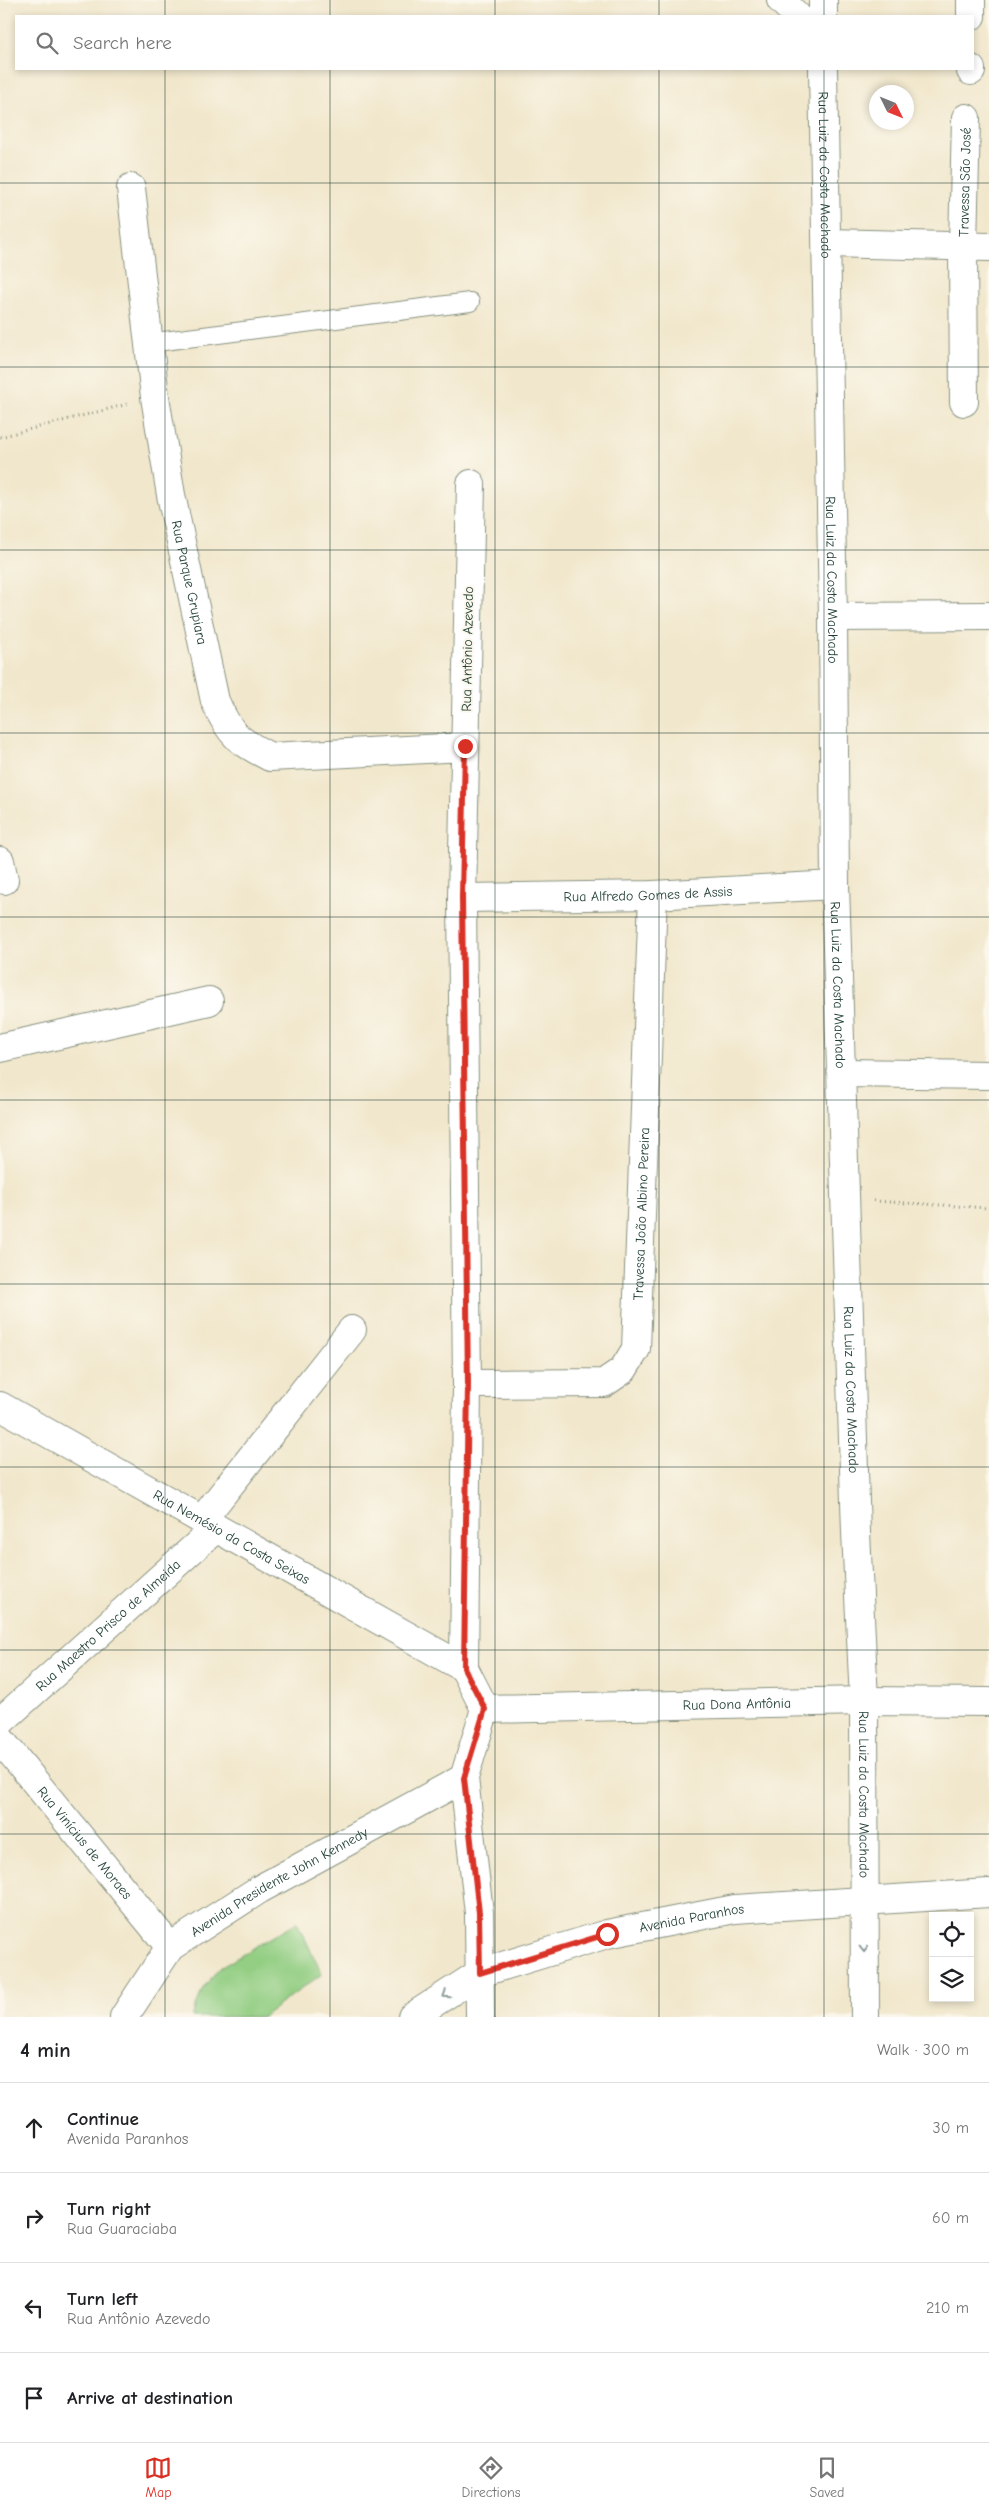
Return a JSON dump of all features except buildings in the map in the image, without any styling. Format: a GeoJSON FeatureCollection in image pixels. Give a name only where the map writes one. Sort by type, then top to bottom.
{"type":"FeatureCollection","features":[{"type":"Feature","properties":{"kind":"street"},"geometry":{"type":"LineString","coordinates":[[781,0],[796,15]]}},
{"type":"Feature","properties":{"kind":"street"},"geometry":{"type":"LineString","coordinates":[[823,0],[823,15]]}},
{"type":"Feature","properties":{"kind":"street"},"geometry":{"type":"LineString","coordinates":[[971,0],[971,15]]}},
{"type":"Feature","properties":{"kind":"street","name":"Rua Luiz da Costa Machado"},"geometry":{"type":"LineString","coordinates":[[823,70],[828,243],[834,617],[835,885],[843,1073],[856,1532],[864,1701],[865,2017]]}},
{"type":"Feature","properties":{"kind":"street","name":"Travessa São José"},"geometry":{"type":"LineString","coordinates":[[964,402],[976,246],[966,118]]}},
{"type":"Feature","properties":{"kind":"street","name":"Rua Parque Grupiara"},"geometry":{"type":"LineString","coordinates":[[131,188],[155,397],[171,494],[214,702],[226,726],[244,744],[270,757],[465,746]]}},
{"type":"Feature","properties":{"kind":"street"},"geometry":{"type":"LineString","coordinates":[[828,243],[976,246]]}},
{"type":"Feature","properties":{"kind":"street","name":"Rua Antônio Azevedo"},"geometry":{"type":"LineString","coordinates":[[471,484],[462,898],[468,1384],[464,1668],[485,1709]]}},
{"type":"Feature","properties":{"kind":"street"},"geometry":{"type":"LineString","coordinates":[[834,617],[989,616]]}},
{"type":"Feature","properties":{"kind":"street","name":"Rua Alfredo Gomes de Assis"},"geometry":{"type":"LineString","coordinates":[[462,898],[653,895],[835,885]]}},
{"type":"Feature","properties":{"kind":"street","name":"Travessa João Albino Pereira"},"geometry":{"type":"LineString","coordinates":[[468,1384],[604,1383],[623,1370],[636,1349],[653,895]]}},
{"type":"Feature","properties":{"kind":"street"},"geometry":{"type":"LineString","coordinates":[[0,1048],[209,1001]]}},
{"type":"Feature","properties":{"kind":"street"},"geometry":{"type":"LineString","coordinates":[[843,1073],[989,1075]]}},
{"type":"Feature","properties":{"kind":"street","name":"Rua Maestro Prisco de Almeida"},"geometry":{"type":"LineString","coordinates":[[0,1722],[209,1524],[352,1330]]}},
{"type":"Feature","properties":{"kind":"street","name":"Rua Nemésio da Costa Seixas"},"geometry":{"type":"LineString","coordinates":[[0,1406],[464,1668]]}},
{"type":"Feature","properties":{"kind":"street","name":"Rua Dona Antônia"},"geometry":{"type":"LineString","coordinates":[[485,1709],[864,1701],[989,1702]]}},
{"type":"Feature","properties":{"kind":"street"},"geometry":{"type":"LineString","coordinates":[[480,2017],[479,1913],[464,1778],[485,1709]]}},
{"type":"Feature","properties":{"kind":"street","name":"Rua Vinícius de Moraes"},"geometry":{"type":"LineString","coordinates":[[0,1738],[170,1947]]}},
{"type":"Feature","properties":{"kind":"street","name":"Avenida Presidente John Kennedy"},"geometry":{"type":"LineString","coordinates":[[124,2017],[170,1947],[260,1889],[464,1778]]}},
{"type":"Feature","properties":{"kind":"street","name":"Avenida Paranhos"},"geometry":{"type":"LineString","coordinates":[[412,2017],[480,1973],[607,1934],[734,1909],[989,1893]]}},
{"type":"Feature","properties":{"kind":"lane"},"geometry":{"type":"LineString","coordinates":[[148,343],[470,302]]}},
{"type":"Feature","properties":{"kind":"path"},"geometry":{"type":"LineString","coordinates":[[0,437],[155,397]]}},
{"type":"Feature","properties":{"kind":"path"},"geometry":{"type":"LineString","coordinates":[[846,1199],[989,1208]]}},
{"type":"Feature","properties":{"kind":"green space"},"geometry":{"type":"Polygon","coordinates":[[[297,1922],[322,1974],[262,2017],[192,2017],[203,1988],[220,1968],[297,1922]]]}},
{"type":"Feature","properties":{"kind":"route"},"geometry":{"type":"LineString","coordinates":[[465,746],[462,898],[468,1384],[464,1668],[485,1709],[464,1778],[479,1913],[480,1973],[607,1934]]}}]}
